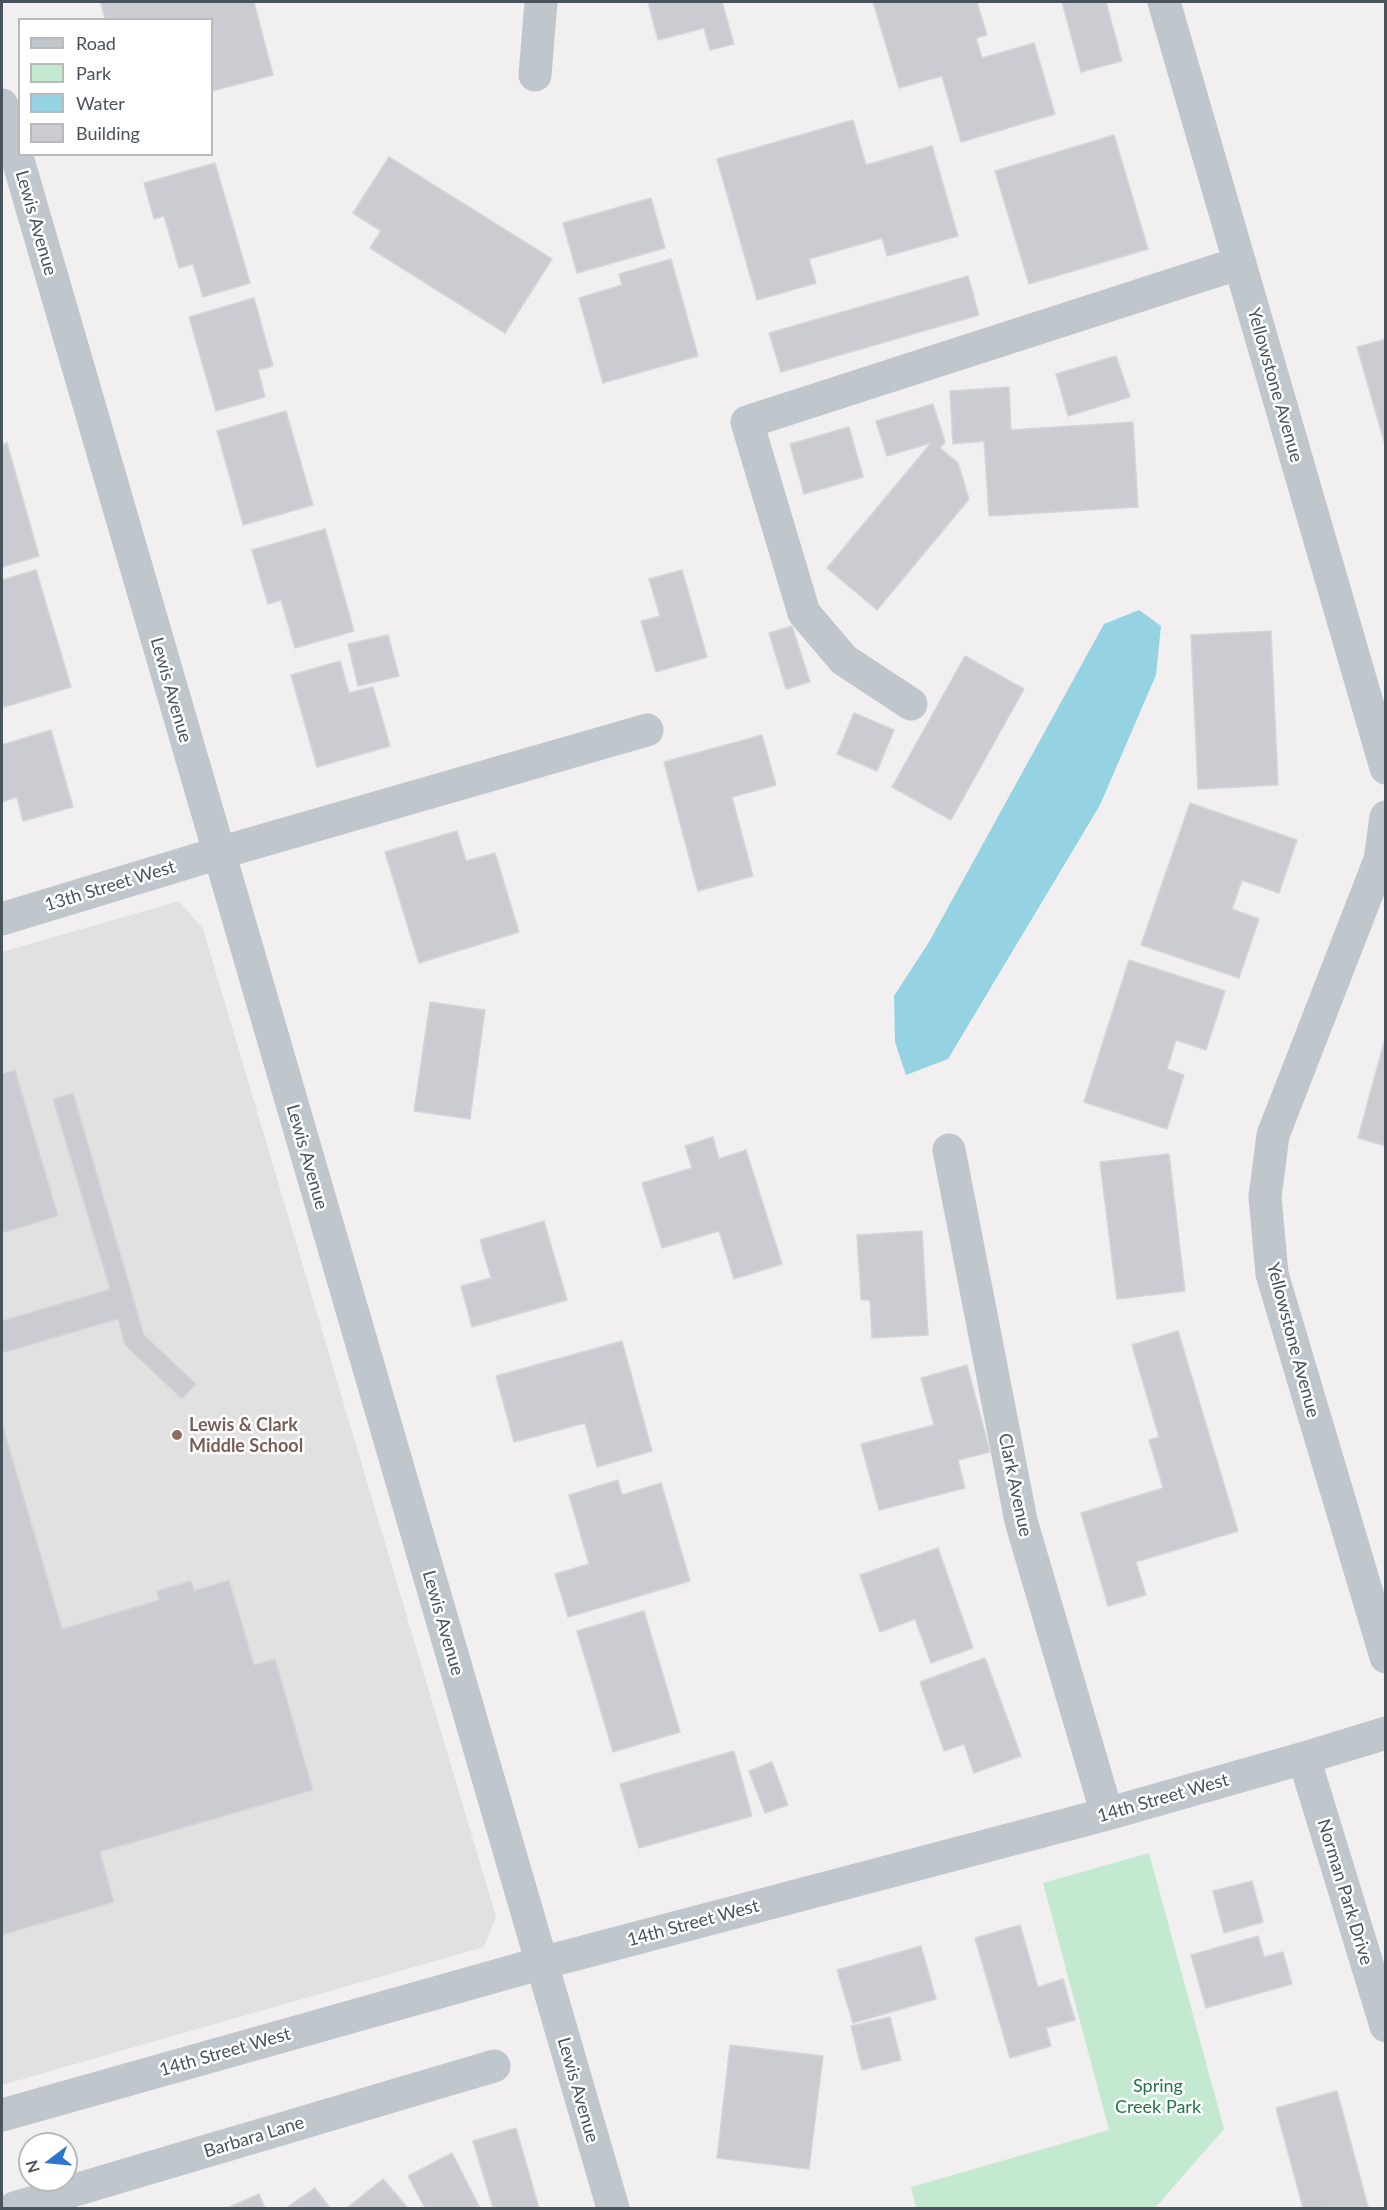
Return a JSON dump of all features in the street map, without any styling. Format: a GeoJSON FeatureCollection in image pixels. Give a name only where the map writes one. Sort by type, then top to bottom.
{"type":"FeatureCollection","features":[{"type":"Feature","properties":{"kind":"street"},"geometry":{"type":"LineString","coordinates":[[535,75],[540,2]]}},
{"type":"Feature","properties":{"kind":"street","name":"Yellowstone Avenue"},"geometry":{"type":"LineString","coordinates":[[1164,2],[1386,768]]}},
{"type":"Feature","properties":{"kind":"street","name":"Lewis Avenue"},"geometry":{"type":"LineString","coordinates":[[2,105],[613,2208]]}},
{"type":"Feature","properties":{"kind":"street"},"geometry":{"type":"LineString","coordinates":[[910,704],[844,660],[804,613],[747,422],[1240,263]]}},
{"type":"Feature","properties":{"kind":"street","name":"13th Street West"},"geometry":{"type":"LineString","coordinates":[[2,919],[219,853],[647,730]]}},
{"type":"Feature","properties":{"kind":"street","name":"Yellowstone Avenue"},"geometry":{"type":"LineString","coordinates":[[1386,817],[1380,860],[1273,1135],[1265,1197],[1272,1274],[1386,1657]]}},
{"type":"Feature","properties":{"kind":"street","name":"Clark Avenue"},"geometry":{"type":"LineString","coordinates":[[950,1150],[1021,1521],[1107,1814]]}},
{"type":"Feature","properties":{"kind":"street","name":"14th Street West"},"geometry":{"type":"LineString","coordinates":[[2,2115],[542,1963],[1107,1814],[1386,1733]]}},
{"type":"Feature","properties":{"kind":"street","name":"Norman Park Drive"},"geometry":{"type":"LineString","coordinates":[[1304,1758],[1386,2026]]}},
{"type":"Feature","properties":{"kind":"street","name":"Barbara Lane"},"geometry":{"type":"LineString","coordinates":[[14,2208],[494,2066]]}},
{"type":"Feature","properties":{"kind":"shaded area","name":"Lewis & Clark Middle School"},"geometry":{"type":"Polygon","coordinates":[[[179,901],[203,929],[496,1917],[484,1947],[2,2085],[2,952],[179,901]]]}},
{"type":"Feature","properties":{"kind":"green space","name":"Spring Creek Park"},"geometry":{"type":"Polygon","coordinates":[[[1149,1853],[1224,2129],[1155,2208],[916,2208],[911,2187],[1109,2130],[1043,1883],[1149,1853]]]}},
{"type":"Feature","properties":{"kind":"water"},"geometry":{"type":"Polygon","coordinates":[[[1139,610],[1161,626],[1156,675],[1100,805],[948,1059],[906,1075],[895,1042],[894,996],[929,942],[1104,624],[1139,610]]]}},
{"type":"Feature","properties":{"kind":"building"},"geometry":{"type":"Polygon","coordinates":[[[254,2],[273,75],[213,91],[213,18],[105,18],[101,3],[254,2]]]}},
{"type":"Feature","properties":{"kind":"building"},"geometry":{"type":"Polygon","coordinates":[[[648,2],[722,2],[734,44],[710,50],[704,28],[658,40],[648,2]]]}},
{"type":"Feature","properties":{"kind":"building"},"geometry":{"type":"Polygon","coordinates":[[[873,2],[977,2],[987,35],[976,38],[982,58],[1034,43],[1055,114],[961,142],[942,76],[899,88],[873,2]]]}},
{"type":"Feature","properties":{"kind":"building"},"geometry":{"type":"Polygon","coordinates":[[[1062,2],[1106,2],[1122,61],[1081,72],[1062,2]]]}},
{"type":"Feature","properties":{"kind":"building"},"geometry":{"type":"Polygon","coordinates":[[[853,120],[866,165],[932,146],[958,236],[887,256],[882,238],[809,259],[816,283],[757,300],[717,159],[853,120]]]}},
{"type":"Feature","properties":{"kind":"building"},"geometry":{"type":"Polygon","coordinates":[[[1114,135],[1148,249],[1029,284],[995,171],[1114,135]]]}},
{"type":"Feature","properties":{"kind":"building"},"geometry":{"type":"Polygon","coordinates":[[[389,157],[552,259],[505,333],[370,248],[381,231],[353,213],[389,157]]]}},
{"type":"Feature","properties":{"kind":"building"},"geometry":{"type":"Polygon","coordinates":[[[215,163],[250,283],[203,297],[193,264],[179,268],[164,216],[154,219],[144,183],[215,163]]]}},
{"type":"Feature","properties":{"kind":"building"},"geometry":{"type":"Polygon","coordinates":[[[651,198],[665,248],[577,273],[563,223],[651,198]]]}},
{"type":"Feature","properties":{"kind":"building"},"geometry":{"type":"Polygon","coordinates":[[[671,259],[698,356],[603,383],[579,298],[622,285],[619,274],[671,259]]]}},
{"type":"Feature","properties":{"kind":"building"},"geometry":{"type":"Polygon","coordinates":[[[968,276],[979,315],[781,372],[769,333],[968,276]]]}},
{"type":"Feature","properties":{"kind":"building"},"geometry":{"type":"Polygon","coordinates":[[[254,298],[273,366],[258,370],[265,397],[216,411],[189,317],[254,298]]]}},
{"type":"Feature","properties":{"kind":"building"},"geometry":{"type":"Polygon","coordinates":[[[1386,339],[1386,448],[1357,347],[1386,339]]]}},
{"type":"Feature","properties":{"kind":"building"},"geometry":{"type":"Polygon","coordinates":[[[1116,356],[1130,397],[1068,416],[1056,374],[1116,356]]]}},
{"type":"Feature","properties":{"kind":"building"},"geometry":{"type":"Polygon","coordinates":[[[1009,387],[1011,430],[1133,422],[1138,507],[989,516],[984,441],[953,444],[950,391],[1009,387]]]}},
{"type":"Feature","properties":{"kind":"building"},"geometry":{"type":"Polygon","coordinates":[[[933,404],[945,442],[940,448],[958,463],[969,499],[877,610],[827,568],[931,443],[887,456],[876,421],[933,404]]]}},
{"type":"Feature","properties":{"kind":"building"},"geometry":{"type":"Polygon","coordinates":[[[286,411],[313,505],[243,525],[217,431],[286,411]]]}},
{"type":"Feature","properties":{"kind":"building"},"geometry":{"type":"Polygon","coordinates":[[[849,427],[863,477],[804,494],[790,444],[849,427]]]}},
{"type":"Feature","properties":{"kind":"building"},"geometry":{"type":"Polygon","coordinates":[[[7,443],[39,556],[2,567],[2,445],[7,443]]]}},
{"type":"Feature","properties":{"kind":"building"},"geometry":{"type":"Polygon","coordinates":[[[325,529],[354,631],[295,648],[281,600],[268,604],[252,550],[325,529]]]}},
{"type":"Feature","properties":{"kind":"building"},"geometry":{"type":"Polygon","coordinates":[[[36,570],[71,687],[4,707],[2,698],[2,580],[36,570]]]}},
{"type":"Feature","properties":{"kind":"building"},"geometry":{"type":"Polygon","coordinates":[[[682,570],[707,657],[656,672],[641,621],[660,616],[649,579],[682,570]]]}},
{"type":"Feature","properties":{"kind":"building"},"geometry":{"type":"Polygon","coordinates":[[[792,626],[810,682],[786,689],[769,633],[792,626]]]}},
{"type":"Feature","properties":{"kind":"building"},"geometry":{"type":"Polygon","coordinates":[[[1271,631],[1278,785],[1198,789],[1191,635],[1271,631]]]}},
{"type":"Feature","properties":{"kind":"building"},"geometry":{"type":"Polygon","coordinates":[[[388,635],[399,676],[358,686],[348,644],[388,635]]]}},
{"type":"Feature","properties":{"kind":"building"},"geometry":{"type":"Polygon","coordinates":[[[965,656],[1024,689],[951,820],[892,787],[965,656]]]}},
{"type":"Feature","properties":{"kind":"building"},"geometry":{"type":"Polygon","coordinates":[[[340,661],[349,693],[373,687],[390,746],[317,767],[291,675],[340,661]]]}},
{"type":"Feature","properties":{"kind":"building"},"geometry":{"type":"Polygon","coordinates":[[[854,713],[894,730],[877,771],[837,754],[854,713]]]}},
{"type":"Feature","properties":{"kind":"building"},"geometry":{"type":"Polygon","coordinates":[[[51,730],[73,807],[23,821],[17,797],[2,802],[2,745],[51,730]]]}},
{"type":"Feature","properties":{"kind":"building"},"geometry":{"type":"Polygon","coordinates":[[[762,735],[776,785],[732,797],[753,876],[698,891],[664,762],[762,735]]]}},
{"type":"Feature","properties":{"kind":"building"},"geometry":{"type":"Polygon","coordinates":[[[1190,803],[1297,840],[1279,893],[1242,880],[1232,909],[1259,919],[1239,978],[1141,945],[1190,803]]]}},
{"type":"Feature","properties":{"kind":"building"},"geometry":{"type":"Polygon","coordinates":[[[457,831],[466,861],[495,853],[519,932],[419,963],[385,852],[457,831]]]}},
{"type":"Feature","properties":{"kind":"building"},"geometry":{"type":"Polygon","coordinates":[[[1129,960],[1225,991],[1206,1050],[1176,1040],[1167,1069],[1184,1075],[1167,1129],[1084,1102],[1129,960]]]}},
{"type":"Feature","properties":{"kind":"building"},"geometry":{"type":"Polygon","coordinates":[[[430,1002],[485,1010],[470,1119],[414,1111],[430,1002]]]}},
{"type":"Feature","properties":{"kind":"building"},"geometry":{"type":"Polygon","coordinates":[[[1386,1035],[1386,1146],[1358,1138],[1386,1035]]]}},
{"type":"Feature","properties":{"kind":"building"},"geometry":{"type":"Polygon","coordinates":[[[15,1070],[58,1216],[2,1233],[2,1074],[15,1070]]]}},
{"type":"Feature","properties":{"kind":"building"},"geometry":{"type":"Polygon","coordinates":[[[73,1093],[144,1335],[196,1384],[182,1399],[125,1345],[118,1319],[2,1353],[2,1321],[110,1289],[53,1099],[73,1093]]]}},
{"type":"Feature","properties":{"kind":"building"},"geometry":{"type":"Polygon","coordinates":[[[713,1137],[719,1159],[746,1150],[782,1264],[734,1279],[719,1231],[662,1248],[642,1183],[692,1168],[685,1146],[713,1137]]]}},
{"type":"Feature","properties":{"kind":"building"},"geometry":{"type":"Polygon","coordinates":[[[1169,1154],[1185,1291],[1117,1299],[1100,1162],[1169,1154]]]}},
{"type":"Feature","properties":{"kind":"building"},"geometry":{"type":"Polygon","coordinates":[[[544,1221],[567,1300],[472,1327],[461,1286],[491,1278],[480,1240],[544,1221]]]}},
{"type":"Feature","properties":{"kind":"building"},"geometry":{"type":"Polygon","coordinates":[[[922,1231],[928,1335],[872,1338],[870,1300],[861,1300],[857,1235],[922,1231]]]}},
{"type":"Feature","properties":{"kind":"building"},"geometry":{"type":"Polygon","coordinates":[[[1178,1331],[1238,1531],[1136,1562],[1146,1595],[1108,1606],[1081,1513],[1163,1488],[1149,1440],[1159,1437],[1132,1345],[1178,1331]]]}},
{"type":"Feature","properties":{"kind":"building"},"geometry":{"type":"Polygon","coordinates":[[[622,1341],[652,1451],[597,1467],[585,1423],[514,1442],[496,1376],[622,1341]]]}},
{"type":"Feature","properties":{"kind":"building"},"geometry":{"type":"Polygon","coordinates":[[[967,1365],[990,1452],[958,1460],[965,1488],[879,1510],[861,1444],[934,1425],[921,1378],[967,1365]]]}},
{"type":"Feature","properties":{"kind":"building"},"geometry":{"type":"Polygon","coordinates":[[[2,1423],[62,1629],[159,1600],[157,1591],[191,1581],[194,1591],[229,1580],[254,1665],[275,1659],[313,1790],[100,1852],[114,1902],[2,1935],[2,1423]]]}},
{"type":"Feature","properties":{"kind":"building"},"geometry":{"type":"Polygon","coordinates":[[[618,1480],[622,1495],[661,1483],[690,1581],[568,1617],[555,1574],[589,1564],[569,1495],[618,1480]]]}},
{"type":"Feature","properties":{"kind":"building"},"geometry":{"type":"Polygon","coordinates":[[[938,1548],[973,1648],[931,1663],[915,1619],[880,1632],[860,1575],[938,1548]]]}},
{"type":"Feature","properties":{"kind":"building"},"geometry":{"type":"Polygon","coordinates":[[[644,1611],[680,1732],[613,1752],[577,1631],[644,1611]]]}},
{"type":"Feature","properties":{"kind":"building"},"geometry":{"type":"Polygon","coordinates":[[[985,1658],[1021,1756],[974,1773],[964,1744],[944,1751],[920,1682],[985,1658]]]}},
{"type":"Feature","properties":{"kind":"building"},"geometry":{"type":"Polygon","coordinates":[[[734,1751],[752,1816],[639,1848],[620,1784],[734,1751]]]}},
{"type":"Feature","properties":{"kind":"building"},"geometry":{"type":"Polygon","coordinates":[[[772,1762],[788,1805],[765,1813],[749,1771],[772,1762]]]}},
{"type":"Feature","properties":{"kind":"building"},"geometry":{"type":"Polygon","coordinates":[[[1252,1881],[1263,1922],[1224,1933],[1213,1891],[1252,1881]]]}},
{"type":"Feature","properties":{"kind":"building"},"geometry":{"type":"Polygon","coordinates":[[[1020,1925],[1038,1987],[1063,1979],[1075,2020],[1046,2028],[1051,2046],[1010,2058],[975,1938],[1020,1925]]]}},
{"type":"Feature","properties":{"kind":"building"},"geometry":{"type":"Polygon","coordinates":[[[1258,1936],[1264,1957],[1283,1952],[1292,1984],[1206,2008],[1191,1955],[1258,1936]]]}},
{"type":"Feature","properties":{"kind":"building"},"geometry":{"type":"Polygon","coordinates":[[[921,1946],[936,1999],[853,2023],[837,1970],[921,1946]]]}},
{"type":"Feature","properties":{"kind":"building"},"geometry":{"type":"Polygon","coordinates":[[[890,2017],[901,2060],[862,2070],[851,2026],[890,2017]]]}},
{"type":"Feature","properties":{"kind":"building"},"geometry":{"type":"Polygon","coordinates":[[[730,2045],[823,2056],[809,2169],[717,2158],[730,2045]]]}},
{"type":"Feature","properties":{"kind":"building"},"geometry":{"type":"Polygon","coordinates":[[[1337,2091],[1368,2207],[1303,2208],[1276,2108],[1337,2091]]]}},
{"type":"Feature","properties":{"kind":"building"},"geometry":{"type":"Polygon","coordinates":[[[516,2128],[539,2208],[493,2208],[473,2141],[516,2128]]]}},
{"type":"Feature","properties":{"kind":"building"},"geometry":{"type":"Polygon","coordinates":[[[452,2153],[480,2208],[425,2208],[408,2176],[452,2153]]]}},
{"type":"Feature","properties":{"kind":"building"},"geometry":{"type":"Polygon","coordinates":[[[383,2179],[408,2208],[347,2208],[383,2179]]]}},
{"type":"Feature","properties":{"kind":"building"},"geometry":{"type":"Polygon","coordinates":[[[315,2188],[330,2208],[286,2208],[315,2188]]]}},
{"type":"Feature","properties":{"kind":"building"},"geometry":{"type":"Polygon","coordinates":[[[259,2194],[265,2208],[227,2208],[259,2194]]]}},
{"type":"Feature","properties":{"kind":"place","name":"Lewis & Clark Middle School"},"geometry":{"type":"Point","coordinates":[177,1435]}}]}
